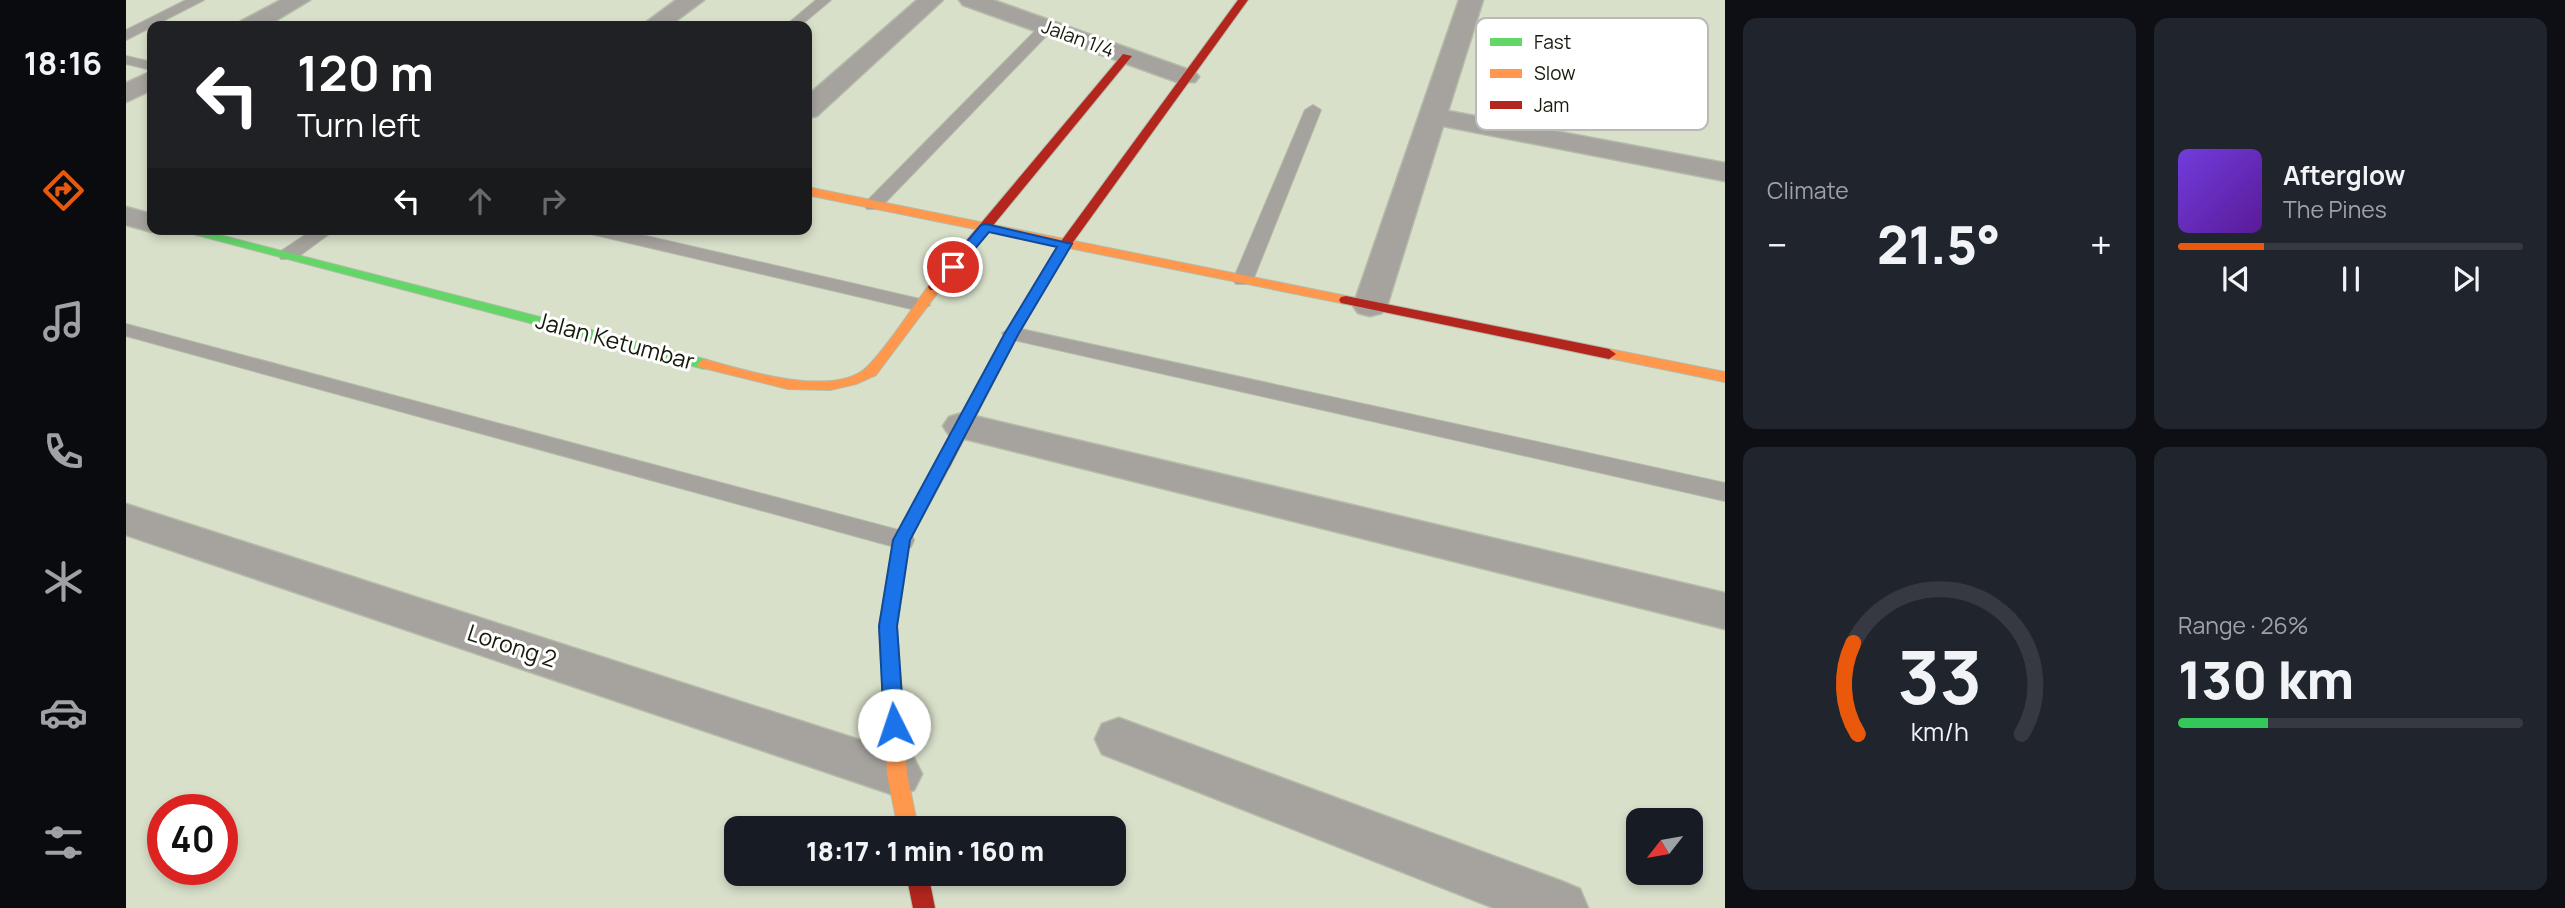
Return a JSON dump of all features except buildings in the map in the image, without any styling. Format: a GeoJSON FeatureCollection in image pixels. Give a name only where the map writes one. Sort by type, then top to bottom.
{"type":"FeatureCollection","features":[{"type":"Feature","properties":{"kind":"street"},"geometry":{"type":"LineString","coordinates":[[259,21],[298,0]]}},
{"type":"Feature","properties":{"kind":"street"},"geometry":{"type":"LineString","coordinates":[[660,21],[692,0]]}},
{"type":"Feature","properties":{"kind":"street"},"geometry":{"type":"LineString","coordinates":[[812,106],[931,0]]}},
{"type":"Feature","properties":{"kind":"street","name":"Jalan 1/4"},"geometry":{"type":"LineString","coordinates":[[971,0],[1186,77]]}},
{"type":"Feature","properties":{"kind":"street"},"geometry":{"type":"LineString","coordinates":[[906,816],[897,774],[888,626],[902,540],[1012,333],[1065,244],[1243,0]]}},
{"type":"Feature","properties":{"kind":"street"},"geometry":{"type":"LineString","coordinates":[[1370,306],[1430,116],[1471,0]]}},
{"type":"Feature","properties":{"kind":"street","name":"Jalan Ketumbar"},"geometry":{"type":"LineString","coordinates":[[205,235],[780,384],[813,388],[858,379],[871,372],[920,305],[1127,56]]}},
{"type":"Feature","properties":{"kind":"street"},"geometry":{"type":"LineString","coordinates":[[126,94],[147,82]]}},
{"type":"Feature","properties":{"kind":"street"},"geometry":{"type":"LineString","coordinates":[[1430,116],[1476,125]]}},
{"type":"Feature","properties":{"kind":"street"},"geometry":{"type":"LineString","coordinates":[[1504,130],[1725,172]]}},
{"type":"Feature","properties":{"kind":"street"},"geometry":{"type":"LineString","coordinates":[[812,192],[1725,377]]}},
{"type":"Feature","properties":{"kind":"street"},"geometry":{"type":"LineString","coordinates":[[126,216],[147,222]]}},
{"type":"Feature","properties":{"kind":"street"},"geometry":{"type":"LineString","coordinates":[[962,426],[1725,611]]}},
{"type":"Feature","properties":{"kind":"street","name":"Lorong 2"},"geometry":{"type":"LineString","coordinates":[[126,519],[897,774]]}},
{"type":"Feature","properties":{"kind":"street"},"geometry":{"type":"LineString","coordinates":[[1119,739],[1560,908]]}},
{"type":"Feature","properties":{"kind":"street"},"geometry":{"type":"LineString","coordinates":[[920,886],[924,908]]}},
{"type":"Feature","properties":{"kind":"lane"},"geometry":{"type":"LineString","coordinates":[[156,21],[197,0]]}},
{"type":"Feature","properties":{"kind":"lane"},"geometry":{"type":"LineString","coordinates":[[798,21],[824,0]]}},
{"type":"Feature","properties":{"kind":"lane"},"geometry":{"type":"LineString","coordinates":[[126,36],[147,25]]}},
{"type":"Feature","properties":{"kind":"lane"},"geometry":{"type":"LineString","coordinates":[[873,205],[1048,27]]}},
{"type":"Feature","properties":{"kind":"lane"},"geometry":{"type":"LineString","coordinates":[[126,60],[147,65]]}},
{"type":"Feature","properties":{"kind":"lane"},"geometry":{"type":"LineString","coordinates":[[1243,280],[1313,110]]}},
{"type":"Feature","properties":{"kind":"lane"},"geometry":{"type":"LineString","coordinates":[[288,255],[318,235]]}},
{"type":"Feature","properties":{"kind":"lane"},"geometry":{"type":"LineString","coordinates":[[617,235],[920,305]]}},
{"type":"Feature","properties":{"kind":"lane"},"geometry":{"type":"LineString","coordinates":[[126,330],[902,540]]}},
{"type":"Feature","properties":{"kind":"lane"},"geometry":{"type":"LineString","coordinates":[[1012,333],[1725,492]]}},
{"type":"Feature","properties":{"kind":"traffic: fast"},"geometry":{"type":"LineString","coordinates":[[203,235],[704,364]]}},
{"type":"Feature","properties":{"kind":"traffic: slow"},"geometry":{"type":"LineString","coordinates":[[812,192],[1346,300]]}},
{"type":"Feature","properties":{"kind":"traffic: slow"},"geometry":{"type":"LineString","coordinates":[[704,364],[788,385],[830,385],[851,381],[871,372],[935,287]]}},
{"type":"Feature","properties":{"kind":"traffic: slow"},"geometry":{"type":"LineString","coordinates":[[1609,354],[1725,377]]}},
{"type":"Feature","properties":{"kind":"traffic: slow"},"geometry":{"type":"LineString","coordinates":[[906,816],[897,774],[888,626],[902,540],[943,464]]}},
{"type":"Feature","properties":{"kind":"traffic: jam"},"geometry":{"type":"LineString","coordinates":[[943,464],[1012,333],[1065,244],[1243,0]]}},
{"type":"Feature","properties":{"kind":"traffic: jam"},"geometry":{"type":"LineString","coordinates":[[935,287],[1127,56]]}},
{"type":"Feature","properties":{"kind":"traffic: jam"},"geometry":{"type":"LineString","coordinates":[[1346,300],[1609,354]]}},
{"type":"Feature","properties":{"kind":"traffic: jam"},"geometry":{"type":"LineString","coordinates":[[920,886],[924,908]]}},
{"type":"Feature","properties":{"kind":"route"},"geometry":{"type":"LineString","coordinates":[[894,725],[888,626],[902,540],[1012,333],[1065,244],[986,228],[953,267]]}}]}
